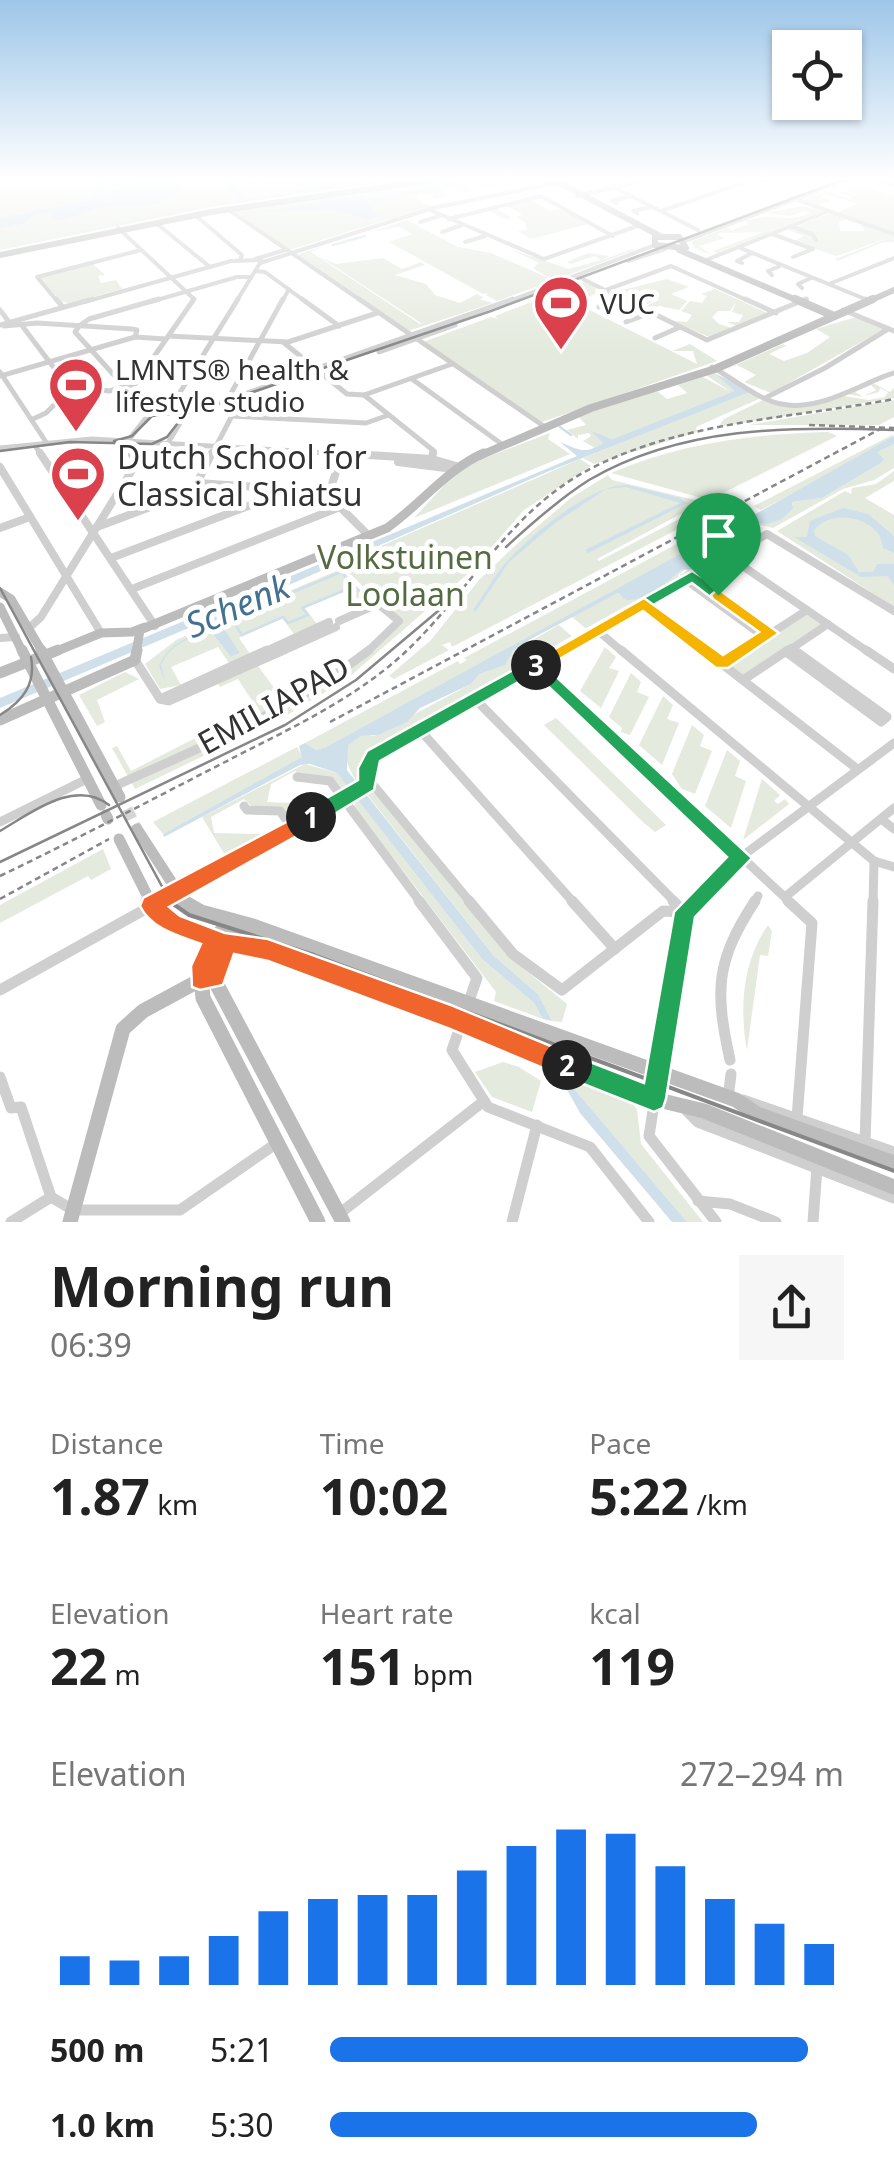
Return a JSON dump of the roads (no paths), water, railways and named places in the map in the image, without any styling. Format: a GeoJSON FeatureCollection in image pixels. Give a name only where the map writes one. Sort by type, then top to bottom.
{"type":"FeatureCollection","features":[{"type":"Feature","properties":{"kind":"main road"},"geometry":{"type":"LineString","coordinates":[[0,254],[81,237]]}},
{"type":"Feature","properties":{"kind":"main road"},"geometry":{"type":"LineString","coordinates":[[654,237],[665,249],[682,244]]}},
{"type":"Feature","properties":{"kind":"main road"},"geometry":{"type":"LineString","coordinates":[[657,239],[682,244],[708,260],[842,312]]}},
{"type":"Feature","properties":{"kind":"main road"},"geometry":{"type":"LineString","coordinates":[[0,720],[41,691],[138,646],[154,624],[369,536],[406,516],[453,464],[610,401],[717,367],[894,290]]}},
{"type":"Feature","properties":{"kind":"main road"},"geometry":{"type":"LineString","coordinates":[[105,813],[82,782],[1,599],[11,599],[29,628],[122,799]]}},
{"type":"Feature","properties":{"kind":"main road"},"geometry":{"type":"LineString","coordinates":[[0,673],[102,633],[138,646]]}},
{"type":"Feature","properties":{"kind":"main road"},"geometry":{"type":"LineString","coordinates":[[138,829],[175,892],[184,903],[201,912],[282,938],[654,1099],[722,1118],[894,1187]]}},
{"type":"Feature","properties":{"kind":"main road"},"geometry":{"type":"LineString","coordinates":[[118,839],[123,856],[151,906],[173,924],[659,1072],[732,1099],[757,1114],[894,1162]]}},
{"type":"Feature","properties":{"kind":"main road"},"geometry":{"type":"LineString","coordinates":[[233,921],[202,966],[341,1218]]}},
{"type":"Feature","properties":{"kind":"main road"},"geometry":{"type":"LineString","coordinates":[[208,978],[204,998],[318,1222]]}},
{"type":"Feature","properties":{"kind":"main road"},"geometry":{"type":"LineString","coordinates":[[72,1216],[123,1028],[129,1020],[208,978]]}},
{"type":"Feature","properties":{"kind":"street"},"geometry":{"type":"LineString","coordinates":[[24,328],[67,384],[82,390],[109,392],[136,382],[194,299],[127,237]]}},
{"type":"Feature","properties":{"kind":"street"},"geometry":{"type":"LineString","coordinates":[[173,237],[210,267]]}},
{"type":"Feature","properties":{"kind":"street"},"geometry":{"type":"LineString","coordinates":[[223,237],[221,240],[242,255],[240,260]]}},
{"type":"Feature","properties":{"kind":"street"},"geometry":{"type":"LineString","coordinates":[[266,237],[544,427]]}},
{"type":"Feature","properties":{"kind":"street"},"geometry":{"type":"LineString","coordinates":[[148,414],[74,332],[78,326],[84,321],[237,277],[289,253],[344,237]]}},
{"type":"Feature","properties":{"kind":"street"},"geometry":{"type":"LineString","coordinates":[[465,242],[480,237]]}},
{"type":"Feature","properties":{"kind":"street"},"geometry":{"type":"LineString","coordinates":[[491,237],[544,259],[610,237]]}},
{"type":"Feature","properties":{"kind":"street"},"geometry":{"type":"LineString","coordinates":[[682,244],[690,237]]}},
{"type":"Feature","properties":{"kind":"street"},"geometry":{"type":"LineString","coordinates":[[682,244],[699,237]]}},
{"type":"Feature","properties":{"kind":"street"},"geometry":{"type":"LineString","coordinates":[[708,260],[764,237]]}},
{"type":"Feature","properties":{"kind":"street"},"geometry":{"type":"LineString","coordinates":[[780,237],[813,249],[794,257]]}},
{"type":"Feature","properties":{"kind":"street"},"geometry":{"type":"LineString","coordinates":[[580,277],[657,239]]}},
{"type":"Feature","properties":{"kind":"street"},"geometry":{"type":"LineString","coordinates":[[738,247],[870,301]]}},
{"type":"Feature","properties":{"kind":"street"},"geometry":{"type":"LineString","coordinates":[[127,444],[148,414],[168,410],[185,414],[230,400],[665,249]]}},
{"type":"Feature","properties":{"kind":"street"},"geometry":{"type":"LineString","coordinates":[[63,307],[37,277],[141,250]]}},
{"type":"Feature","properties":{"kind":"street"},"geometry":{"type":"LineString","coordinates":[[168,410],[255,267],[289,253]]}},
{"type":"Feature","properties":{"kind":"street"},"geometry":{"type":"LineString","coordinates":[[742,262],[737,260],[752,253]]}},
{"type":"Feature","properties":{"kind":"street"},"geometry":{"type":"LineString","coordinates":[[829,284],[894,258]]}},
{"type":"Feature","properties":{"kind":"street"},"geometry":{"type":"LineString","coordinates":[[0,325],[240,260],[264,272],[338,326]]}},
{"type":"Feature","properties":{"kind":"street"},"geometry":{"type":"LineString","coordinates":[[772,275],[768,270],[782,265]]}},
{"type":"Feature","properties":{"kind":"street"},"geometry":{"type":"LineString","coordinates":[[606,290],[671,266],[776,312]]}},
{"type":"Feature","properties":{"kind":"street"},"geometry":{"type":"LineString","coordinates":[[580,277],[680,328],[711,339],[805,300]]}},
{"type":"Feature","properties":{"kind":"street"},"geometry":{"type":"LineString","coordinates":[[802,288],[798,284],[812,277]]}},
{"type":"Feature","properties":{"kind":"street"},"geometry":{"type":"LineString","coordinates":[[230,400],[289,289]]}},
{"type":"Feature","properties":{"kind":"street"},"geometry":{"type":"LineString","coordinates":[[599,307],[622,298]]}},
{"type":"Feature","properties":{"kind":"street"},"geometry":{"type":"LineString","coordinates":[[280,301],[304,301]]}},
{"type":"Feature","properties":{"kind":"street"},"geometry":{"type":"LineString","coordinates":[[0,310],[9,322]]}},
{"type":"Feature","properties":{"kind":"street"},"geometry":{"type":"LineString","coordinates":[[626,322],[651,312]]}},
{"type":"Feature","properties":{"kind":"street"},"geometry":{"type":"LineString","coordinates":[[842,312],[891,330]]}},
{"type":"Feature","properties":{"kind":"street"},"geometry":{"type":"LineString","coordinates":[[46,442],[1,375],[135,338],[284,342],[377,313]]}},
{"type":"Feature","properties":{"kind":"street"},"geometry":{"type":"LineString","coordinates":[[32,316],[37,323]]}},
{"type":"Feature","properties":{"kind":"street"},"geometry":{"type":"LineString","coordinates":[[9,322],[4,326],[24,328],[37,323],[137,330],[135,338]]}},
{"type":"Feature","properties":{"kind":"street"},"geometry":{"type":"LineString","coordinates":[[655,338],[680,328]]}},
{"type":"Feature","properties":{"kind":"street"},"geometry":{"type":"LineString","coordinates":[[767,396],[826,368],[891,330]]}},
{"type":"Feature","properties":{"kind":"street"},"geometry":{"type":"LineString","coordinates":[[284,342],[347,394],[364,395],[452,364]]}},
{"type":"Feature","properties":{"kind":"street"},"geometry":{"type":"LineString","coordinates":[[717,367],[786,404],[829,398],[871,378],[894,374]]}},
{"type":"Feature","properties":{"kind":"street"},"geometry":{"type":"LineString","coordinates":[[412,379],[503,445]]}},
{"type":"Feature","properties":{"kind":"street"},"geometry":{"type":"LineString","coordinates":[[64,395],[61,390],[67,384]]}},
{"type":"Feature","properties":{"kind":"street"},"geometry":{"type":"LineString","coordinates":[[233,389],[239,396]]}},
{"type":"Feature","properties":{"kind":"street"},"geometry":{"type":"LineString","coordinates":[[33,419],[46,413],[64,395],[76,396],[82,390]]}},
{"type":"Feature","properties":{"kind":"street"},"geometry":{"type":"LineString","coordinates":[[364,395],[434,451],[432,462]]}},
{"type":"Feature","properties":{"kind":"street"},"geometry":{"type":"LineString","coordinates":[[95,530],[189,494],[237,406],[230,400]]}},
{"type":"Feature","properties":{"kind":"street"},"geometry":{"type":"LineString","coordinates":[[29,628],[39,621],[137,462],[166,445],[185,414]]}},
{"type":"Feature","properties":{"kind":"street"},"geometry":{"type":"LineString","coordinates":[[232,416],[366,423],[390,415]]}},
{"type":"Feature","properties":{"kind":"street"},"geometry":{"type":"LineString","coordinates":[[0,450],[46,442],[166,445],[453,464]]}},
{"type":"Feature","properties":{"kind":"street"},"geometry":{"type":"LineString","coordinates":[[0,450],[68,443],[127,444]]}},
{"type":"Feature","properties":{"kind":"street"},"geometry":{"type":"LineString","coordinates":[[127,444],[137,462]]}},
{"type":"Feature","properties":{"kind":"street"},"geometry":{"type":"LineString","coordinates":[[36,446],[154,624]]}},
{"type":"Feature","properties":{"kind":"street"},"geometry":{"type":"LineString","coordinates":[[341,456],[331,487],[340,507],[369,536]]}},
{"type":"Feature","properties":{"kind":"street"},"geometry":{"type":"LineString","coordinates":[[0,467],[102,633]]}},
{"type":"Feature","properties":{"kind":"street"},"geometry":{"type":"LineString","coordinates":[[198,482],[323,490],[331,487]]}},
{"type":"Feature","properties":{"kind":"street"},"geometry":{"type":"LineString","coordinates":[[110,558],[272,497],[278,488]]}},
{"type":"Feature","properties":{"kind":"street"},"geometry":{"type":"LineString","coordinates":[[132,590],[340,507]]}},
{"type":"Feature","properties":{"kind":"street"},"geometry":{"type":"LineString","coordinates":[[0,528],[30,517]]}},
{"type":"Feature","properties":{"kind":"street"},"geometry":{"type":"LineString","coordinates":[[684,912],[664,912],[569,986],[562,990],[554,987],[513,954],[367,784],[367,768],[374,756],[767,534],[894,611]]}},
{"type":"Feature","properties":{"kind":"street"},"geometry":{"type":"LineString","coordinates":[[728,556],[894,669]]}},
{"type":"Feature","properties":{"kind":"street"},"geometry":{"type":"LineString","coordinates":[[689,578],[767,635]]}},
{"type":"Feature","properties":{"kind":"street"},"geometry":{"type":"LineString","coordinates":[[644,603],[856,768]]}},
{"type":"Feature","properties":{"kind":"street","name":"EMILIAPAD"},"geometry":{"type":"LineString","coordinates":[[122,799],[335,674],[398,622],[378,604],[160,699],[138,646]]}},
{"type":"Feature","properties":{"kind":"street"},"geometry":{"type":"LineString","coordinates":[[722,664],[807,610]]}},
{"type":"Feature","properties":{"kind":"street"},"geometry":{"type":"LineString","coordinates":[[743,680],[828,624]]}},
{"type":"Feature","properties":{"kind":"street"},"geometry":{"type":"LineString","coordinates":[[598,630],[851,843],[874,861],[894,867]]}},
{"type":"Feature","properties":{"kind":"street"},"geometry":{"type":"LineString","coordinates":[[0,638],[16,637]]}},
{"type":"Feature","properties":{"kind":"street"},"geometry":{"type":"LineString","coordinates":[[788,650],[887,717],[880,722],[788,650]]}},
{"type":"Feature","properties":{"kind":"street"},"geometry":{"type":"LineString","coordinates":[[535,665],[742,858],[764,890],[785,897],[806,917],[812,930],[797,1118]]}},
{"type":"Feature","properties":{"kind":"street"},"geometry":{"type":"LineString","coordinates":[[475,699],[684,912]]}},
{"type":"Feature","properties":{"kind":"street"},"geometry":{"type":"LineString","coordinates":[[420,730],[615,949]]}},
{"type":"Feature","properties":{"kind":"street"},"geometry":{"type":"LineString","coordinates":[[716,1222],[652,1144],[649,1127],[684,912],[742,858],[894,743]]}},
{"type":"Feature","properties":{"kind":"street"},"geometry":{"type":"LineString","coordinates":[[298,777],[330,781],[347,796],[477,978],[460,1012],[452,1050],[488,1107],[590,1147],[650,1222]]}},
{"type":"Feature","properties":{"kind":"street"},"geometry":{"type":"LineString","coordinates":[[0,822],[82,782]]}},
{"type":"Feature","properties":{"kind":"street"},"geometry":{"type":"LineString","coordinates":[[0,990],[367,784]]}},
{"type":"Feature","properties":{"kind":"street"},"geometry":{"type":"LineString","coordinates":[[244,806],[247,810],[280,811],[292,828]]}},
{"type":"Feature","properties":{"kind":"street"},"geometry":{"type":"LineString","coordinates":[[785,897],[894,808]]}},
{"type":"Feature","properties":{"kind":"street"},"geometry":{"type":"LineString","coordinates":[[881,819],[894,829]]}},
{"type":"Feature","properties":{"kind":"street"},"geometry":{"type":"LineString","coordinates":[[865,1142],[874,861]]}},
{"type":"Feature","properties":{"kind":"street"},"geometry":{"type":"LineString","coordinates":[[730,1060],[720,1020],[724,958],[734,930],[764,890]]}},
{"type":"Feature","properties":{"kind":"street"},"geometry":{"type":"LineString","coordinates":[[731,1074],[732,1099],[747,1100],[894,1152]]}},
{"type":"Feature","properties":{"kind":"street"},"geometry":{"type":"LineString","coordinates":[[0,1077],[5,1112],[20,1107],[51,1197],[72,1216],[180,1216],[278,1143]]}},
{"type":"Feature","properties":{"kind":"street"},"geometry":{"type":"LineString","coordinates":[[341,1218],[484,1101]]}},
{"type":"Feature","properties":{"kind":"street"},"geometry":{"type":"LineString","coordinates":[[684,1108],[698,1122],[894,1198]]}},
{"type":"Feature","properties":{"kind":"street"},"geometry":{"type":"LineString","coordinates":[[512,1222],[537,1126]]}},
{"type":"Feature","properties":{"kind":"street"},"geometry":{"type":"LineString","coordinates":[[814,1222],[816,1167]]}},
{"type":"Feature","properties":{"kind":"street"},"geometry":{"type":"LineString","coordinates":[[10,1222],[51,1197]]}},
{"type":"Feature","properties":{"kind":"street"},"geometry":{"type":"LineString","coordinates":[[698,1201],[730,1204],[776,1222]]}},
{"type":"Feature","properties":{"kind":"water","name":"Schenk"},"geometry":{"type":"Polygon","coordinates":[[[715,374],[752,391],[547,472],[216,617],[240,653],[231,657],[210,630],[195,636],[165,658],[161,665],[166,683],[159,666],[163,658],[180,642],[209,628],[205,621],[0,708],[0,698],[577,456],[560,442],[592,449],[603,443],[591,431],[612,439],[735,391],[715,374]]]}},
{"type":"Feature","properties":{"kind":"water"},"geometry":{"type":"Polygon","coordinates":[[[894,436],[894,444],[877,452],[884,459],[881,463],[822,498],[792,502],[789,513],[774,522],[752,520],[752,516],[894,436]]]}},
{"type":"Feature","properties":{"kind":"water"},"geometry":{"type":"Polygon","coordinates":[[[628,485],[687,503],[588,553],[585,550],[680,503],[626,487],[607,489],[628,485]]]}},
{"type":"Feature","properties":{"kind":"water"},"geometry":{"type":"Polygon","coordinates":[[[605,490],[555,523],[509,562],[473,610],[500,570],[521,548],[565,511],[605,490]]]}},
{"type":"Feature","properties":{"kind":"water"},"geometry":{"type":"Polygon","coordinates":[[[843,508],[868,514],[894,536],[894,553],[883,548],[874,529],[854,519],[843,517],[822,523],[814,530],[815,536],[848,555],[859,572],[873,572],[877,564],[894,564],[894,585],[888,576],[861,577],[794,537],[807,537],[810,521],[843,508]]]}},
{"type":"Feature","properties":{"kind":"water"},"geometry":{"type":"Polygon","coordinates":[[[740,525],[741,528],[720,539],[737,543],[692,569],[683,569],[650,594],[626,600],[618,593],[529,640],[513,651],[505,665],[480,674],[471,684],[420,708],[407,722],[379,735],[361,736],[348,745],[347,770],[494,956],[538,994],[552,1021],[543,1019],[534,1003],[482,959],[337,773],[310,764],[300,765],[164,837],[163,834],[302,757],[299,746],[305,743],[316,750],[326,747],[740,525]]]}},
{"type":"Feature","properties":{"kind":"water"},"geometry":{"type":"Polygon","coordinates":[[[559,1075],[571,1079],[576,1091],[687,1222],[672,1222],[580,1113],[559,1075]]]}},
{"type":"Feature","properties":{"kind":"waterway"},"geometry":{"type":"LineString","coordinates":[[333,245],[361,237]]}},
{"type":"Feature","properties":{"kind":"waterway"},"geometry":{"type":"LineString","coordinates":[[560,427],[571,435]]}},
{"type":"Feature","properties":{"kind":"waterway","name":"Schenk"},"geometry":{"type":"LineString","coordinates":[[234,623],[231,618],[341,572],[368,600],[359,605],[345,590],[302,608],[308,615],[288,623],[283,617],[242,635],[236,626]]}},
{"type":"Feature","properties":{"kind":"tunnel"},"geometry":{"type":"LineString","coordinates":[[127,809],[137,829]]}},
{"type":"Feature","properties":{"kind":"tram line"},"geometry":{"type":"LineString","coordinates":[[0,451],[70,442],[152,444],[167,437],[181,419],[194,412],[491,311],[689,237]]}},
{"type":"Feature","properties":{"kind":"tram line"},"geometry":{"type":"LineString","coordinates":[[114,441],[132,436],[152,416],[194,411]]}},
{"type":"Feature","properties":{"kind":"tram line"},"geometry":{"type":"LineString","coordinates":[[506,547],[589,480],[661,449],[737,433],[894,430]]}},
{"type":"Feature","properties":{"kind":"tram line"},"geometry":{"type":"LineString","coordinates":[[0,588],[118,805]]}},
{"type":"Feature","properties":{"kind":"tram line"},"geometry":{"type":"LineString","coordinates":[[118,805],[285,725],[356,680],[444,606]]}},
{"type":"Feature","properties":{"kind":"tram line"},"geometry":{"type":"LineString","coordinates":[[0,715],[26,691],[32,675],[31,657]]}},
{"type":"Feature","properties":{"kind":"tram line"},"geometry":{"type":"LineString","coordinates":[[0,831],[39,808],[68,797],[82,795],[109,805]]}},
{"type":"Feature","properties":{"kind":"tram line"},"geometry":{"type":"LineString","coordinates":[[0,862],[118,805]]}},
{"type":"Feature","properties":{"kind":"tram line"},"geometry":{"type":"LineString","coordinates":[[118,805],[170,902]]}},
{"type":"Feature","properties":{"kind":"tram line"},"geometry":{"type":"LineString","coordinates":[[170,902],[189,915],[314,955],[894,1171]]}},
{"type":"Feature","properties":{"kind":"railway"},"geometry":{"type":"LineString","coordinates":[[0,876],[289,729],[353,692],[419,639],[534,508],[592,468],[627,452],[702,431],[894,399]]}},
{"type":"Feature","properties":{"kind":"railway"},"geometry":{"type":"LineString","coordinates":[[809,425],[894,428]]}},
{"type":"Feature","properties":{"kind":"railway"},"geometry":{"type":"LineString","coordinates":[[330,722],[882,428]]}},
{"type":"Feature","properties":{"kind":"railway"},"geometry":{"type":"LineString","coordinates":[[0,899],[109,839]]}},
{"type":"Feature","properties":{"kind":"place","name":"VUC"},"geometry":{"type":"Point","coordinates":[561,352]}},
{"type":"Feature","properties":{"kind":"place","name":"LMNTS® health & lifestyle studio"},"geometry":{"type":"Point","coordinates":[76,434]}},
{"type":"Feature","properties":{"kind":"place","name":"Dutch School for Classical Shiatsu"},"geometry":{"type":"Point","coordinates":[78,523]}},
{"type":"Feature","properties":{"kind":"park label","name":"Volkstuinen Loolaan"},"geometry":{"type":"Point","coordinates":[405,574]}}]}
